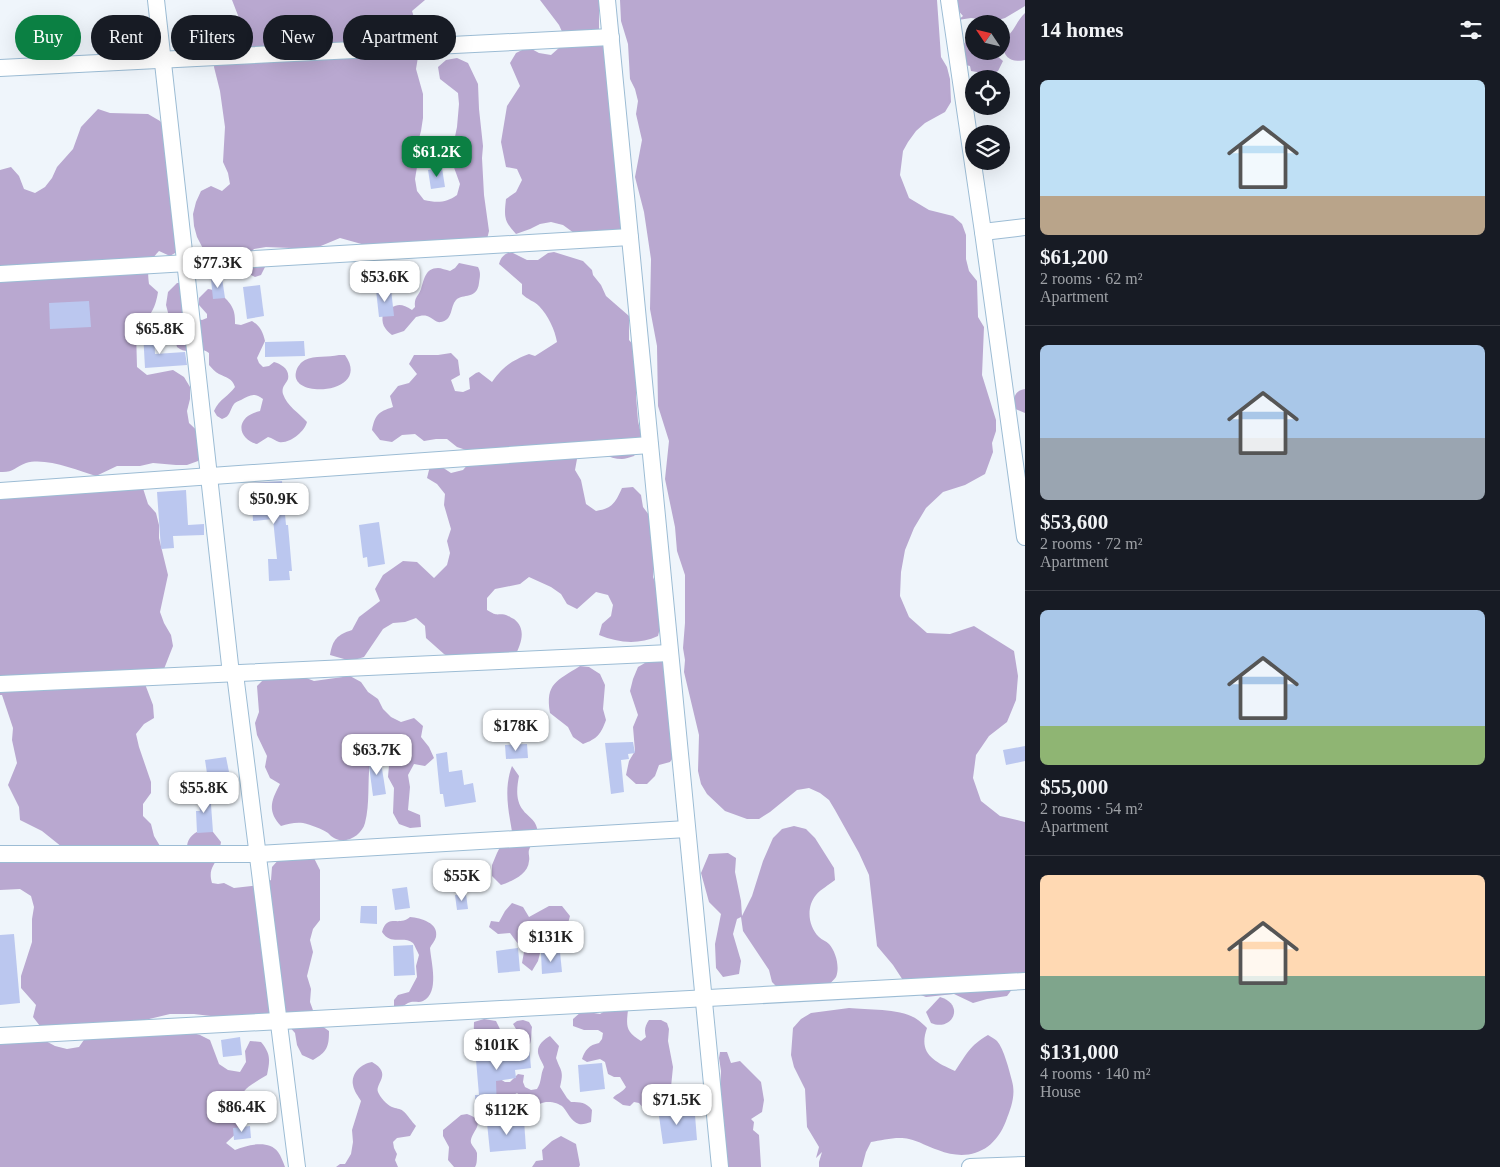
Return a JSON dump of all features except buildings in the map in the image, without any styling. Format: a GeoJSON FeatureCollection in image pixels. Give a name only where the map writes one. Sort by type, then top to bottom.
{"type":"FeatureCollection","features":[{"type":"Feature","properties":{"kind":"street"},"geometry":{"type":"LineString","coordinates":[[156,0],[233,674],[298,1167]]}},
{"type":"Feature","properties":{"kind":"street"},"geometry":{"type":"LineString","coordinates":[[607,0],[720,1167]]}},
{"type":"Feature","properties":{"kind":"street"},"geometry":{"type":"LineString","coordinates":[[949,0],[1025,537]]}},
{"type":"Feature","properties":{"kind":"street"},"geometry":{"type":"LineString","coordinates":[[0,68],[611,37]]}},
{"type":"Feature","properties":{"kind":"street"},"geometry":{"type":"LineString","coordinates":[[983,232],[1025,227]]}},
{"type":"Feature","properties":{"kind":"street"},"geometry":{"type":"LineString","coordinates":[[0,274],[630,237]]}},
{"type":"Feature","properties":{"kind":"street"},"geometry":{"type":"LineString","coordinates":[[0,491],[650,445]]}},
{"type":"Feature","properties":{"kind":"street"},"geometry":{"type":"LineString","coordinates":[[0,684],[670,654]]}},
{"type":"Feature","properties":{"kind":"street"},"geometry":{"type":"LineString","coordinates":[[0,854],[258,854],[687,829]]}},
{"type":"Feature","properties":{"kind":"street"},"geometry":{"type":"LineString","coordinates":[[0,1036],[1025,981]]}},
{"type":"Feature","properties":{"kind":"street"},"geometry":{"type":"LineString","coordinates":[[970,1167],[1025,1165]]}},
{"type":"Feature","properties":{"kind":"shaded area"},"geometry":{"type":"Polygon","coordinates":[[[232,0],[425,0],[412,11],[413,15],[343,15],[343,60],[418,60],[416,69],[423,94],[423,118],[418,142],[419,155],[415,179],[417,191],[424,200],[433,202],[441,202],[453,198],[457,195],[460,184],[452,162],[459,104],[458,93],[440,79],[438,67],[446,60],[456,60],[457,58],[468,63],[478,84],[483,146],[484,195],[489,231],[486,243],[376,248],[340,238],[316,248],[304,250],[266,247],[254,249],[238,268],[226,271],[213,268],[197,237],[193,214],[201,191],[211,186],[222,191],[230,184],[223,162],[225,127],[220,91],[214,67],[215,60],[253,60],[253,15],[238,15],[232,0]]]}},
{"type":"Feature","properties":{"kind":"shaded area"},"geometry":{"type":"Polygon","coordinates":[[[540,0],[599,0],[599,31],[603,43],[627,230],[574,233],[563,225],[551,222],[540,224],[516,234],[507,222],[505,215],[506,199],[516,192],[522,180],[517,169],[506,167],[501,142],[507,106],[520,86],[510,63],[516,53],[528,47],[539,53],[551,55],[560,47],[564,36],[559,25],[540,0]]]}},
{"type":"Feature","properties":{"kind":"shaded area"},"geometry":{"type":"Polygon","coordinates":[[[620,0],[937,0],[941,57],[947,67],[950,79],[951,102],[945,112],[925,123],[908,142],[903,151],[900,175],[909,198],[929,210],[953,216],[962,224],[966,235],[966,259],[969,271],[977,281],[978,317],[984,327],[982,375],[996,420],[996,431],[992,443],[993,452],[985,474],[965,485],[943,492],[926,508],[914,528],[905,550],[901,572],[900,596],[909,617],[927,633],[950,634],[974,626],[1014,651],[1018,676],[1016,700],[1007,722],[989,736],[976,755],[973,778],[981,801],[1000,816],[1025,822],[1025,983],[1016,984],[1007,996],[973,1003],[954,994],[926,997],[910,991],[893,965],[877,946],[869,875],[835,810],[829,800],[820,793],[809,788],[797,790],[759,819],[747,819],[725,811],[707,794],[701,784],[698,771],[699,735],[684,672],[685,575],[677,551],[675,527],[665,479],[669,441],[658,406],[657,346],[650,309],[651,259],[644,212],[635,177],[642,140],[636,114],[638,101],[630,79],[628,44],[621,21],[620,0]]]}},
{"type":"Feature","properties":{"kind":"shaded area"},"geometry":{"type":"Polygon","coordinates":[[[955,0],[1025,0],[1025,6],[1010,15],[965,15],[965,19],[958,20],[963,16],[955,7],[955,0]]]}},
{"type":"Feature","properties":{"kind":"shaded area"},"geometry":{"type":"Polygon","coordinates":[[[1025,13],[1025,60],[1016,61],[1010,59],[1010,34],[1025,13]]]}},
{"type":"Feature","properties":{"kind":"shaded area"},"geometry":{"type":"Polygon","coordinates":[[[965,43],[965,60],[1003,61],[998,70],[971,70],[970,66],[961,64],[956,51],[965,43]]]}},
{"type":"Feature","properties":{"kind":"shaded area"},"geometry":{"type":"Polygon","coordinates":[[[98,109],[110,113],[148,114],[160,121],[167,130],[180,250],[170,256],[159,251],[149,266],[149,284],[158,292],[151,313],[136,331],[137,367],[147,375],[173,370],[184,377],[190,387],[187,411],[189,423],[206,439],[205,451],[198,461],[187,465],[153,463],[140,466],[117,466],[96,476],[61,465],[42,462],[26,463],[11,471],[0,472],[0,170],[11,167],[19,176],[24,189],[35,193],[45,187],[57,167],[73,149],[81,127],[98,109]]]}},
{"type":"Feature","properties":{"kind":"shaded area"},"geometry":{"type":"Polygon","coordinates":[[[511,252],[527,260],[538,260],[548,253],[554,252],[583,261],[592,270],[606,296],[629,316],[629,340],[637,349],[636,396],[641,446],[634,456],[617,459],[599,452],[588,444],[577,459],[575,470],[581,480],[586,504],[596,511],[613,504],[622,488],[633,487],[641,495],[643,507],[658,527],[653,577],[658,589],[658,613],[661,624],[658,636],[643,641],[628,642],[599,635],[602,624],[611,616],[613,605],[608,595],[596,592],[577,609],[567,604],[561,594],[551,587],[529,577],[520,584],[495,589],[487,598],[487,610],[514,619],[520,627],[522,637],[515,656],[454,660],[426,638],[425,626],[416,618],[405,622],[393,623],[383,629],[364,657],[351,661],[330,655],[336,638],[352,630],[359,617],[380,601],[375,589],[383,575],[403,561],[417,562],[434,578],[447,565],[450,553],[447,541],[451,529],[444,505],[445,494],[437,484],[427,478],[430,466],[442,467],[451,473],[463,470],[470,462],[469,451],[457,447],[447,439],[424,441],[415,434],[402,435],[392,442],[380,440],[372,430],[378,415],[393,407],[390,396],[398,386],[409,383],[417,374],[409,364],[414,355],[451,353],[458,360],[460,375],[451,380],[455,391],[463,392],[470,389],[469,378],[476,373],[479,372],[492,382],[504,368],[513,362],[529,354],[535,356],[557,342],[553,328],[545,314],[537,304],[522,294],[522,284],[499,264],[503,256],[511,252]]]}},
{"type":"Feature","properties":{"kind":"shaded area"},"geometry":{"type":"Polygon","coordinates":[[[253,263],[266,265],[261,275],[255,277],[249,274],[248,268],[253,263]]]}},
{"type":"Feature","properties":{"kind":"shaded area"},"geometry":{"type":"Polygon","coordinates":[[[459,263],[478,267],[480,273],[479,283],[476,292],[456,300],[448,319],[439,322],[427,316],[420,316],[416,317],[404,331],[392,335],[387,330],[382,320],[383,314],[397,305],[412,310],[415,307],[424,278],[430,270],[438,268],[450,271],[459,263]]]}},
{"type":"Feature","properties":{"kind":"shaded area"},"geometry":{"type":"Polygon","coordinates":[[[177,283],[183,283],[189,317],[202,320],[207,318],[207,314],[199,305],[199,298],[208,289],[220,294],[228,301],[233,308],[235,324],[241,325],[252,321],[259,327],[265,341],[257,358],[259,363],[263,367],[269,366],[274,362],[288,372],[288,379],[283,387],[283,394],[290,406],[307,422],[306,426],[296,436],[283,442],[268,437],[257,444],[248,440],[242,433],[242,424],[249,415],[260,411],[263,399],[254,395],[236,402],[225,418],[222,419],[217,416],[214,411],[216,407],[235,387],[231,380],[218,373],[209,365],[209,353],[200,350],[186,351],[177,347],[166,305],[168,292],[177,283]]]}},
{"type":"Feature","properties":{"kind":"shaded area"},"geometry":{"type":"Polygon","coordinates":[[[345,355],[351,368],[348,378],[340,385],[328,389],[316,389],[305,387],[297,381],[296,372],[299,365],[304,361],[309,358],[345,355]]]}},
{"type":"Feature","properties":{"kind":"shaded area"},"geometry":{"type":"Polygon","coordinates":[[[1025,389],[1025,413],[1013,408],[1015,395],[1025,389]]]}},
{"type":"Feature","properties":{"kind":"shaded area"},"geometry":{"type":"Polygon","coordinates":[[[141,482],[148,504],[156,513],[159,525],[159,538],[168,575],[160,612],[171,635],[173,646],[164,669],[145,684],[153,705],[154,718],[144,724],[136,734],[151,782],[151,793],[143,804],[143,816],[151,824],[154,836],[160,846],[177,862],[187,855],[189,839],[194,834],[202,829],[213,832],[221,842],[219,855],[211,871],[212,883],[224,883],[234,888],[261,885],[271,880],[272,867],[280,858],[314,858],[320,870],[320,920],[313,929],[310,940],[313,952],[307,976],[311,989],[310,1002],[314,1013],[319,1024],[329,1031],[324,1052],[313,1060],[302,1055],[297,1045],[295,1033],[287,1024],[257,1015],[219,1017],[170,1014],[145,1020],[200,1035],[210,1040],[219,1064],[228,1070],[240,1072],[246,1062],[245,1051],[250,1041],[261,1042],[267,1050],[269,1057],[267,1075],[250,1086],[242,1094],[241,1106],[244,1126],[226,1143],[235,1150],[258,1144],[274,1148],[281,1157],[285,1167],[0,1167],[0,1039],[29,1032],[55,1046],[67,1049],[79,1047],[86,1037],[40,1026],[33,1017],[36,1005],[21,988],[21,976],[32,942],[34,907],[31,896],[20,889],[0,890],[0,848],[62,847],[42,831],[20,820],[19,807],[8,785],[17,763],[12,740],[13,728],[2,695],[0,695],[0,498],[141,482]]]}},
{"type":"Feature","properties":{"kind":"shaded area"},"geometry":{"type":"Polygon","coordinates":[[[650,660],[663,660],[677,752],[670,762],[659,765],[655,776],[647,784],[636,784],[626,775],[629,761],[635,751],[633,727],[638,715],[630,691],[638,667],[650,660]]]}},
{"type":"Feature","properties":{"kind":"shaded area"},"geometry":{"type":"Polygon","coordinates":[[[580,666],[589,667],[600,674],[605,685],[603,709],[606,720],[598,735],[583,744],[573,737],[568,727],[550,713],[549,703],[549,695],[554,684],[580,666]]]}},
{"type":"Feature","properties":{"kind":"shaded area"},"geometry":{"type":"Polygon","coordinates":[[[291,672],[314,681],[350,676],[361,682],[368,692],[378,699],[383,709],[391,717],[401,722],[414,718],[423,726],[421,737],[429,747],[434,758],[425,766],[414,764],[408,775],[410,787],[408,810],[420,815],[421,827],[410,828],[399,824],[393,813],[394,788],[388,777],[389,765],[383,755],[372,750],[369,768],[367,814],[365,823],[357,835],[353,838],[339,840],[323,830],[303,823],[281,826],[272,811],[274,796],[280,784],[270,778],[265,767],[267,756],[257,735],[255,723],[259,712],[257,686],[266,677],[291,672]]]}},
{"type":"Feature","properties":{"kind":"shaded area"},"geometry":{"type":"Polygon","coordinates":[[[512,766],[519,776],[517,789],[520,806],[535,822],[537,831],[529,850],[526,870],[519,877],[501,885],[492,876],[492,865],[502,843],[513,837],[507,793],[512,766]]]}},
{"type":"Feature","properties":{"kind":"shaded area"},"geometry":{"type":"Polygon","coordinates":[[[794,826],[806,829],[815,838],[834,868],[835,880],[816,895],[811,905],[810,916],[815,933],[829,944],[834,951],[838,969],[836,977],[828,986],[783,993],[772,982],[769,970],[743,931],[741,917],[737,919],[733,934],[741,961],[739,974],[723,977],[716,968],[715,944],[721,914],[709,902],[701,873],[709,854],[728,853],[736,858],[735,872],[742,916],[752,896],[763,861],[773,838],[782,829],[794,826]]]}},
{"type":"Feature","properties":{"kind":"shaded area"},"geometry":{"type":"Polygon","coordinates":[[[512,903],[523,907],[529,917],[549,906],[562,906],[570,916],[567,927],[558,935],[545,931],[535,939],[541,949],[538,961],[532,971],[522,963],[524,952],[510,933],[498,934],[489,927],[491,921],[499,922],[512,903]]]}},
{"type":"Feature","properties":{"kind":"shaded area"},"geometry":{"type":"Polygon","coordinates":[[[410,917],[428,922],[435,928],[435,938],[430,948],[433,984],[428,997],[423,1001],[411,1002],[400,1008],[394,1006],[394,1000],[398,995],[409,992],[417,977],[416,966],[419,955],[413,943],[405,940],[393,940],[382,932],[387,923],[406,920],[410,917]]]}},
{"type":"Feature","properties":{"kind":"shaded area"},"geometry":{"type":"Polygon","coordinates":[[[940,997],[953,1006],[954,1011],[950,1021],[938,1025],[931,1023],[926,1012],[940,997]]]}},
{"type":"Feature","properties":{"kind":"shaded area"},"geometry":{"type":"Polygon","coordinates":[[[849,1008],[894,1011],[918,1020],[927,1028],[924,1044],[929,1055],[940,1064],[955,1071],[969,1051],[982,1039],[988,1035],[997,1041],[1006,1060],[1012,1081],[1013,1096],[1006,1121],[995,1140],[979,1152],[960,1155],[934,1149],[909,1139],[885,1139],[871,1142],[862,1167],[819,1167],[822,1152],[816,1158],[819,1147],[807,1127],[805,1089],[794,1067],[791,1055],[793,1028],[801,1019],[811,1013],[849,1008]]]}},
{"type":"Feature","properties":{"kind":"shaded area"},"geometry":{"type":"Polygon","coordinates":[[[628,1010],[628,1028],[632,1035],[641,1041],[646,1037],[645,1028],[649,1020],[661,1020],[667,1023],[669,1029],[668,1041],[673,1067],[671,1087],[669,1092],[663,1096],[656,1096],[653,1101],[655,1106],[649,1109],[643,1108],[639,1103],[634,1102],[630,1106],[623,1105],[613,1098],[626,1087],[620,1077],[608,1074],[605,1062],[600,1059],[587,1062],[582,1059],[588,1048],[599,1043],[603,1033],[598,1030],[584,1030],[573,1026],[573,1019],[582,1011],[600,1014],[605,1011],[628,1010]]]}},
{"type":"Feature","properties":{"kind":"shaded area"},"geometry":{"type":"Polygon","coordinates":[[[484,1019],[496,1021],[501,1035],[498,1043],[481,1043],[476,1039],[474,1035],[474,1022],[484,1019]]]}},
{"type":"Feature","properties":{"kind":"shaded area"},"geometry":{"type":"Polygon","coordinates":[[[523,1020],[529,1022],[532,1027],[530,1044],[522,1041],[520,1033],[513,1024],[523,1020]]]}},
{"type":"Feature","properties":{"kind":"shaded area"},"geometry":{"type":"Polygon","coordinates":[[[550,1036],[559,1046],[556,1058],[562,1074],[560,1087],[571,1102],[583,1103],[590,1107],[592,1110],[591,1122],[584,1124],[576,1123],[563,1107],[556,1103],[548,1102],[537,1106],[535,1122],[530,1126],[520,1120],[523,1103],[522,1097],[517,1093],[508,1101],[502,1102],[493,1095],[495,1076],[505,1082],[510,1082],[518,1074],[524,1075],[523,1082],[525,1087],[531,1090],[537,1089],[544,1067],[538,1050],[542,1042],[550,1036]]]}},
{"type":"Feature","properties":{"kind":"shaded area"},"geometry":{"type":"Polygon","coordinates":[[[720,1052],[727,1052],[731,1063],[740,1061],[761,1082],[764,1100],[762,1112],[751,1119],[754,1122],[753,1130],[759,1135],[761,1167],[726,1167],[724,1161],[725,1131],[719,1114],[720,1052]]]}},
{"type":"Feature","properties":{"kind":"shaded area"},"geometry":{"type":"Polygon","coordinates":[[[372,1062],[378,1066],[382,1074],[378,1089],[380,1096],[393,1108],[401,1109],[416,1126],[410,1136],[397,1138],[393,1142],[397,1154],[395,1160],[398,1167],[336,1167],[340,1164],[345,1164],[351,1154],[352,1130],[361,1101],[354,1087],[355,1073],[364,1065],[372,1062]]]}},
{"type":"Feature","properties":{"kind":"shaded area"},"geometry":{"type":"Polygon","coordinates":[[[467,1114],[474,1117],[478,1124],[471,1139],[471,1143],[477,1153],[476,1164],[475,1167],[454,1167],[448,1160],[449,1147],[443,1136],[443,1130],[461,1115],[467,1114]]]}},
{"type":"Feature","properties":{"kind":"shaded area"},"geometry":{"type":"Polygon","coordinates":[[[561,1136],[576,1144],[579,1167],[532,1167],[536,1161],[543,1160],[542,1150],[561,1136]]]}}]}
